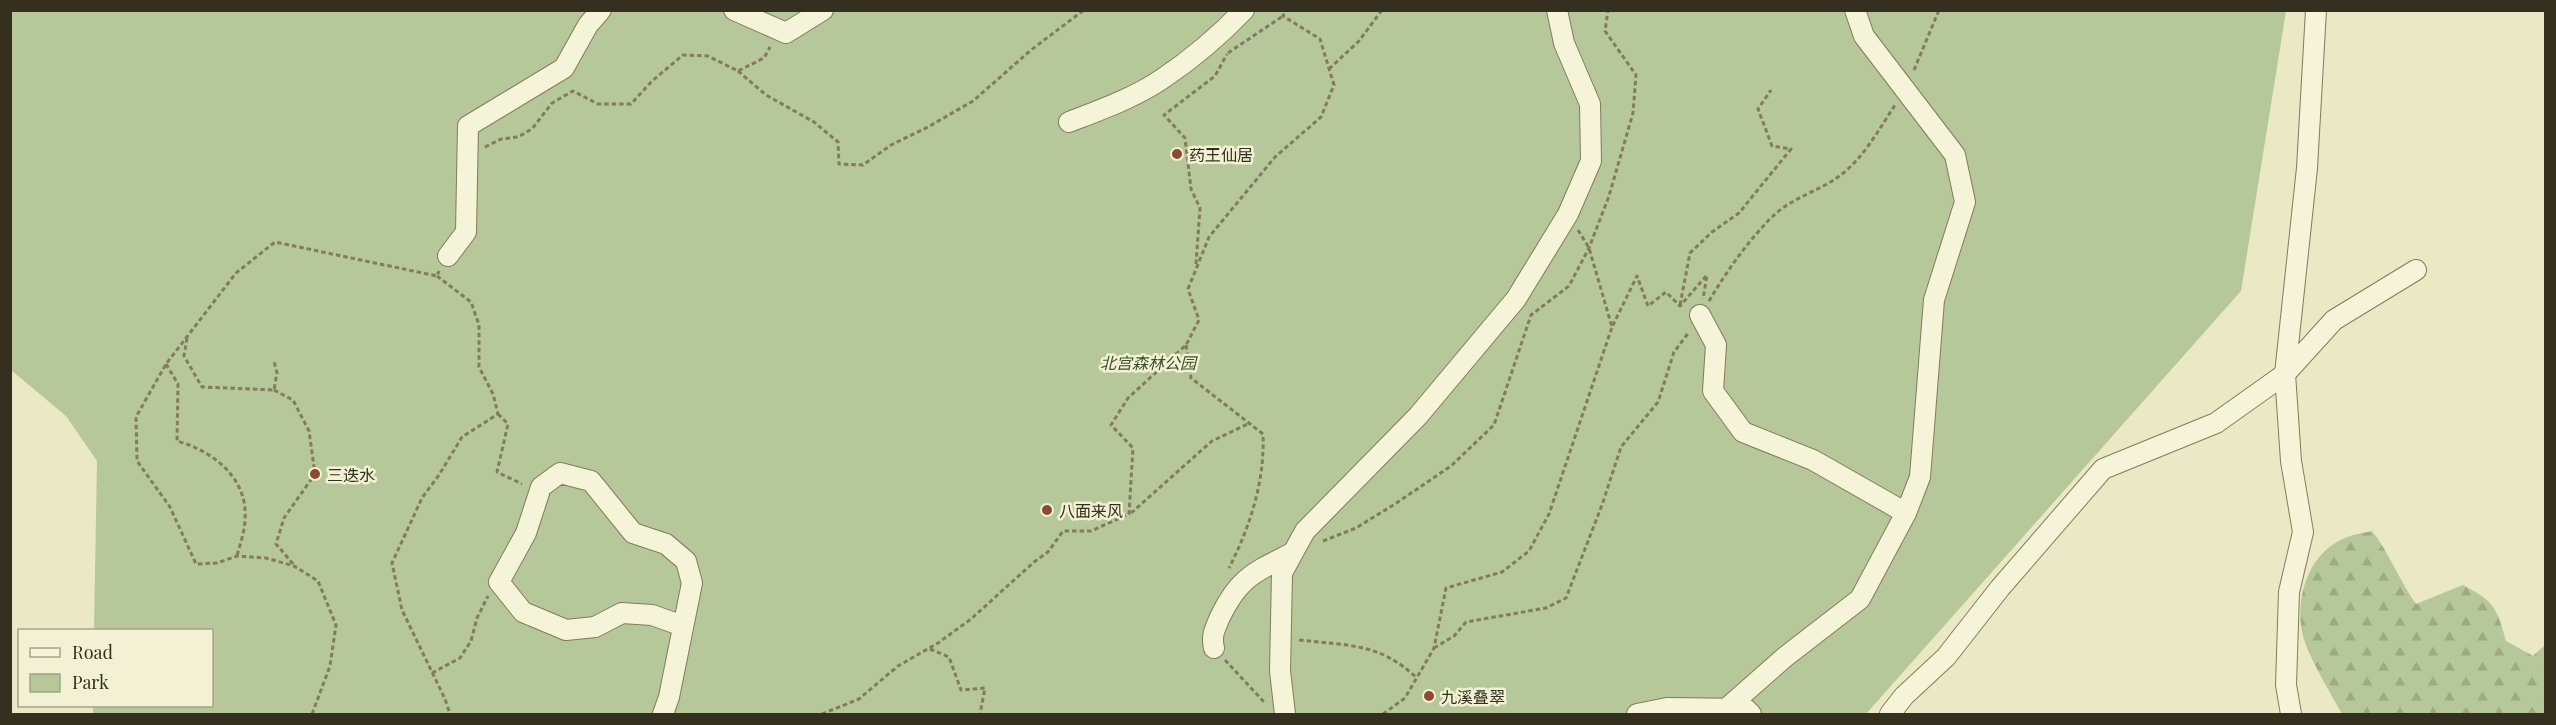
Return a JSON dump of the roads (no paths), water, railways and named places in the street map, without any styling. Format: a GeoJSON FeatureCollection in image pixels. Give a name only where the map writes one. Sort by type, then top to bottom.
{"type":"FeatureCollection","features":[{"type":"Feature","properties":{"kind":"street"},"geometry":{"type":"LineString","coordinates":[[448,256],[466,232],[468,126],[564,68],[588,25],[601,10]]}},
{"type":"Feature","properties":{"kind":"street"},"geometry":{"type":"LineString","coordinates":[[734,10],[786,33],[823,10]]}},
{"type":"Feature","properties":{"kind":"street"},"geometry":{"type":"LineString","coordinates":[[1069,122],[1160,81],[1221,35],[1244,10]]}},
{"type":"Feature","properties":{"kind":"street"},"geometry":{"type":"LineString","coordinates":[[1277,710],[1282,573],[1305,531],[1418,416],[1516,299],[1568,214],[1591,161],[1590,104],[1564,43],[1557,10]]}},
{"type":"Feature","properties":{"kind":"street"},"geometry":{"type":"LineString","coordinates":[[1727,708],[1785,657],[1860,599],[1906,513],[1920,477],[1934,300],[1965,202],[1955,155],[1864,36],[1856,10]]}},
{"type":"Feature","properties":{"kind":"street"},"geometry":{"type":"LineString","coordinates":[[2290,714],[2286,685],[2289,592],[2303,532],[2291,461],[2285,374],[2307,168],[2316,10]]}},
{"type":"Feature","properties":{"kind":"street"},"geometry":{"type":"LineString","coordinates":[[1890,714],[1904,696],[1946,657],[2000,588],[2103,469],[2216,423],[2285,374],[2334,320],[2416,270]]}},
{"type":"Feature","properties":{"kind":"street"},"geometry":{"type":"LineString","coordinates":[[1701,315],[1716,345],[1713,391],[1743,432],[1814,460],[1906,513]]}},
{"type":"Feature","properties":{"kind":"street"},"geometry":{"type":"LineString","coordinates":[[663,714],[683,626],[692,583],[686,561],[666,544],[633,533],[591,481],[560,473],[541,487],[526,533],[499,582],[523,612],[566,630],[595,627],[622,613],[652,615],[683,626]]}},
{"type":"Feature","properties":{"kind":"street"},"geometry":{"type":"LineString","coordinates":[[1214,648],[1212,636],[1231,595],[1252,574],[1292,554]]}},
{"type":"Feature","properties":{"kind":"street"},"geometry":{"type":"LineString","coordinates":[[1637,714],[1667,708],[1746,709],[1751,714]]}},
{"type":"Feature","properties":{"kind":"place","name":"药王仙居"},"geometry":{"type":"Point","coordinates":[1177,154]}},
{"type":"Feature","properties":{"kind":"place","name":"三迭水"},"geometry":{"type":"Point","coordinates":[315,474]}},
{"type":"Feature","properties":{"kind":"place","name":"八面来风"},"geometry":{"type":"Point","coordinates":[1047,510]}},
{"type":"Feature","properties":{"kind":"place","name":"九溪叠翠"},"geometry":{"type":"Point","coordinates":[1429,696]}},
{"type":"Feature","properties":{"kind":"park label","name":"北宫森林公园"},"geometry":{"type":"Point","coordinates":[1148,362]}}]}
